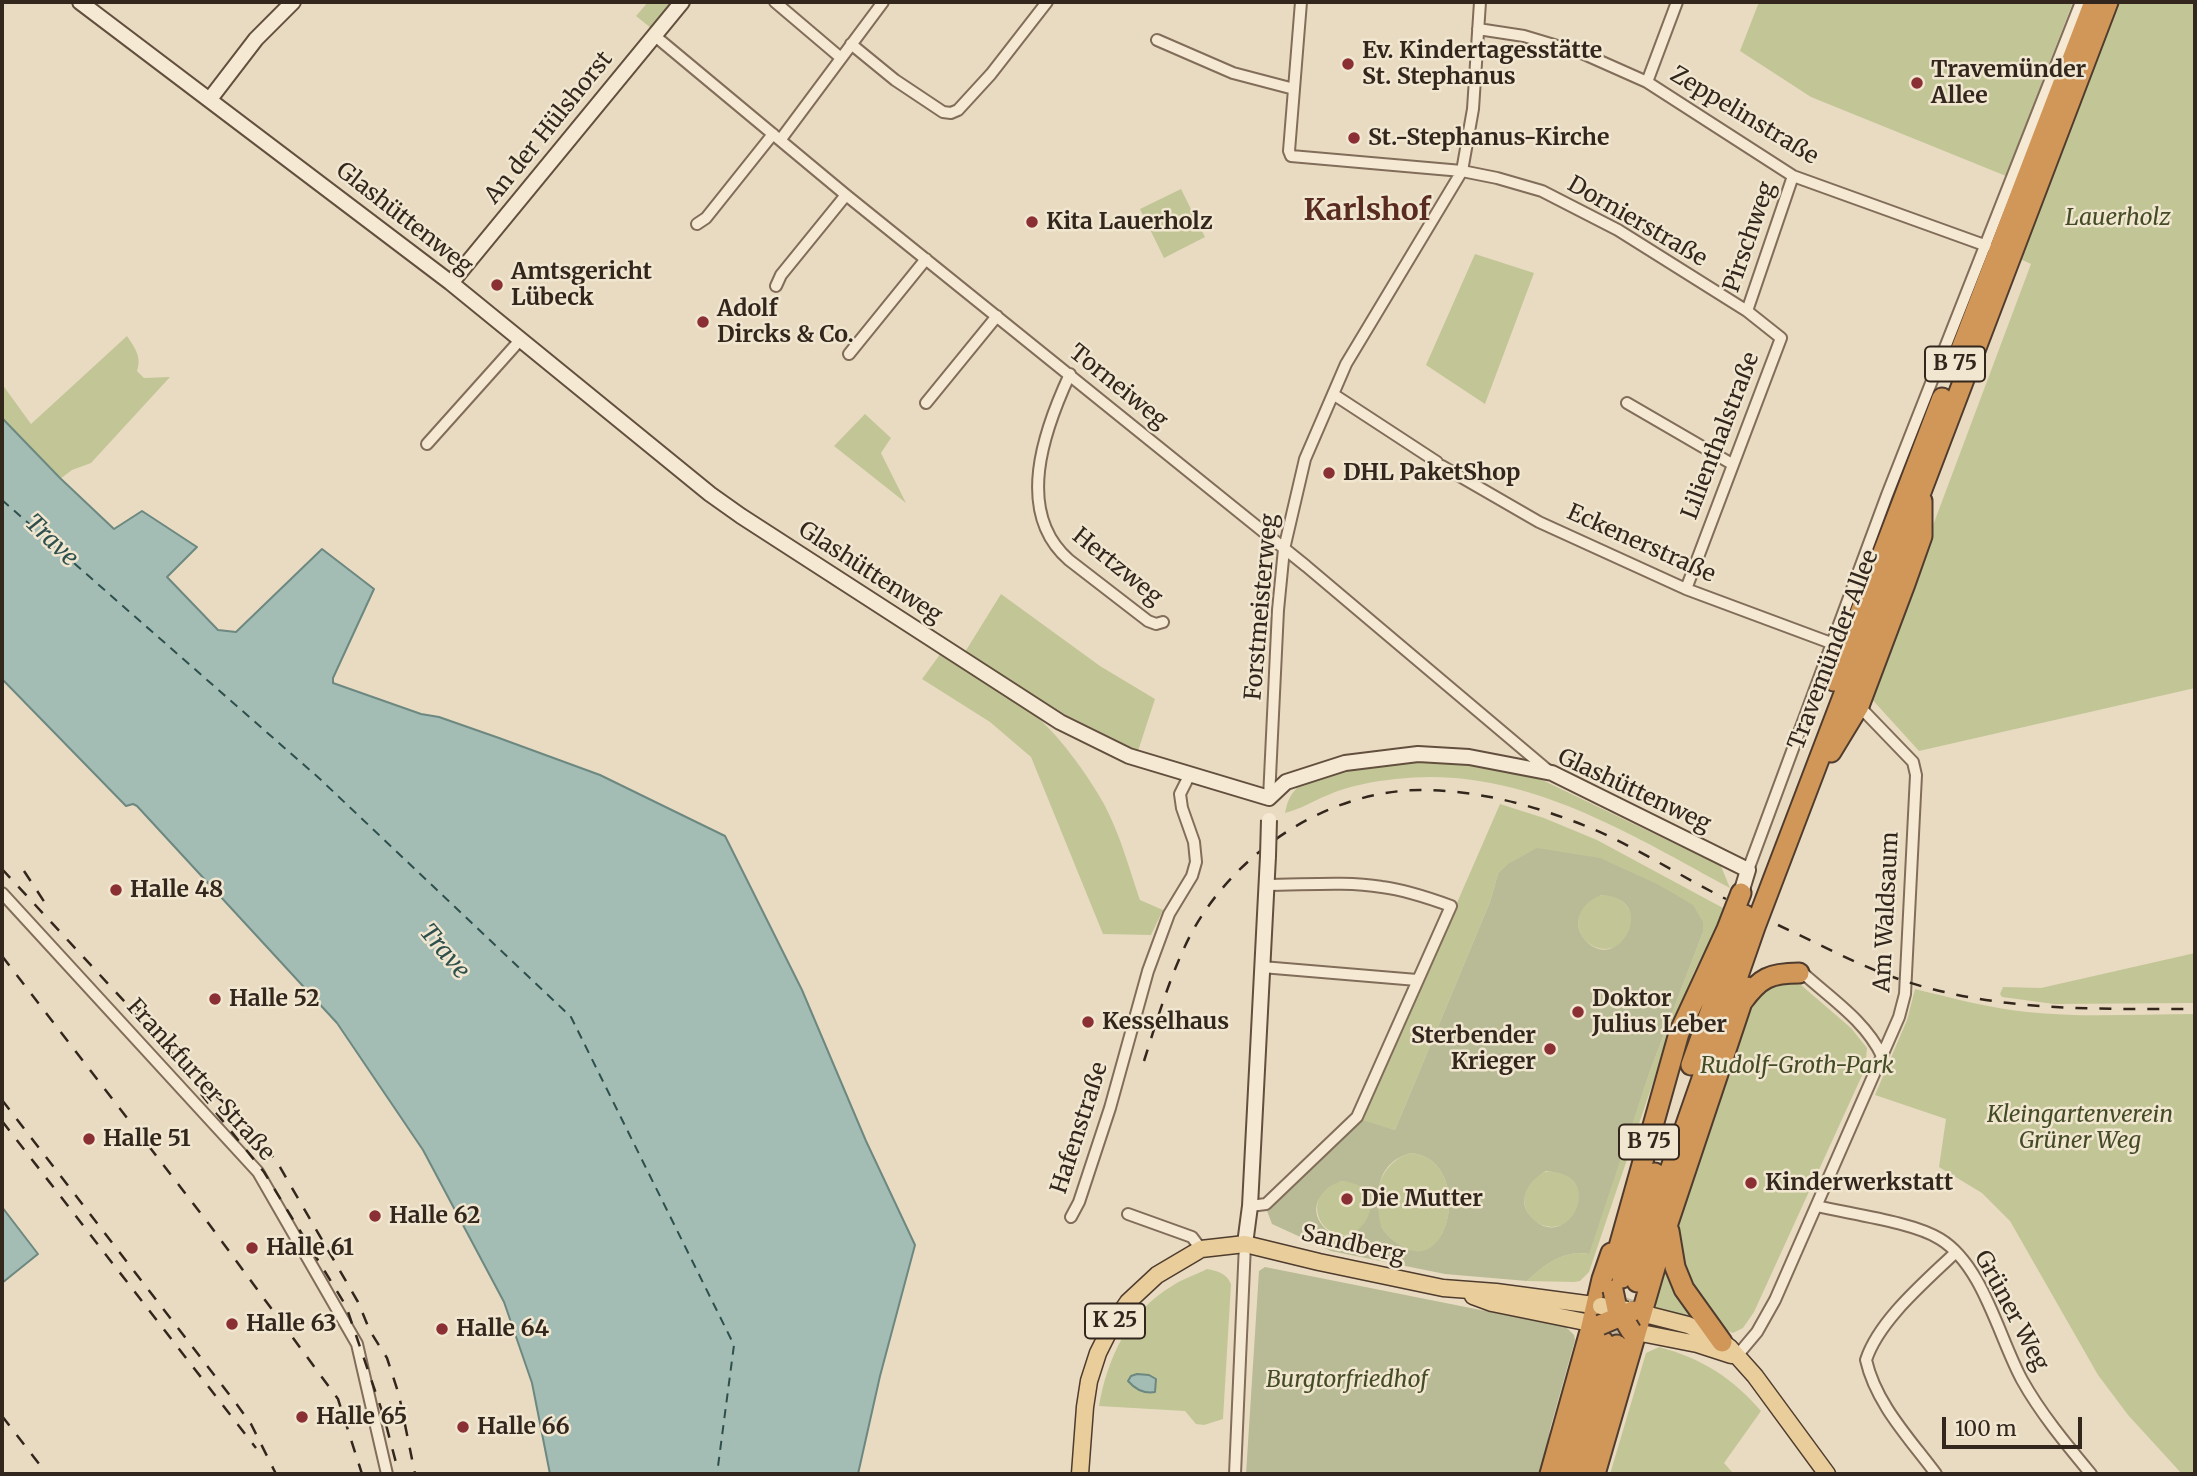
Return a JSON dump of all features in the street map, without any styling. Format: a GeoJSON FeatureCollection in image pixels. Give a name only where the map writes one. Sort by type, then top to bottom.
{"type":"FeatureCollection","features":[{"type":"Feature","properties":{"kind":"highway","name":"Travemünder Allee"},"geometry":{"type":"LineString","coordinates":[[1580,1474],[1619,1315],[1685,1085],[1735,943],[2094,2]]}},
{"type":"Feature","properties":{"kind":"highway","name":"Travemünder Allee"},"geometry":{"type":"LineString","coordinates":[[1566,1474],[1705,1065],[1803,798],[2108,2]]}},
{"type":"Feature","properties":{"kind":"highway"},"geometry":{"type":"LineString","coordinates":[[1803,798],[1859,706],[1922,536],[1922,490]]}},
{"type":"Feature","properties":{"kind":"highway","name":"B 75"},"geometry":{"type":"LineString","coordinates":[[1722,1342],[1684,1289],[1675,1267],[1668,1223],[1786,869],[1803,798]]}},
{"type":"Feature","properties":{"kind":"highway"},"geometry":{"type":"LineString","coordinates":[[1670,1064],[1690,1004],[1727,929],[1741,893]]}},
{"type":"Feature","properties":{"kind":"highway","name":"B 75"},"geometry":{"type":"LineString","coordinates":[[1619,1315],[1613,1262],[1670,1064],[1708,987],[1735,943]]}},
{"type":"Feature","properties":{"kind":"highway"},"geometry":{"type":"LineString","coordinates":[[1742,1002],[1754,986],[1768,977],[1799,973]]}},
{"type":"Feature","properties":{"kind":"highway"},"geometry":{"type":"LineString","coordinates":[[1550,1474],[1619,1315],[1668,1223]]}},
{"type":"Feature","properties":{"kind":"highway"},"geometry":{"type":"LineString","coordinates":[[1595,1474],[1619,1315]]}},
{"type":"Feature","properties":{"kind":"main road","name":"Sandberg"},"geometry":{"type":"LineString","coordinates":[[1245,1244],[1451,1289],[1496,1292],[1619,1315]]}},
{"type":"Feature","properties":{"kind":"main road","name":"K 25"},"geometry":{"type":"LineString","coordinates":[[1080,1474],[1089,1381],[1111,1326],[1133,1296],[1157,1275],[1201,1249],[1245,1244]]}},
{"type":"Feature","properties":{"kind":"main road"},"geometry":{"type":"LineString","coordinates":[[1619,1315],[1688,1325],[1722,1342]]}},
{"type":"Feature","properties":{"kind":"main road","name":"B 75"},"geometry":{"type":"LineString","coordinates":[[1619,1315],[1736,1357]]}},
{"type":"Feature","properties":{"kind":"main road","name":"B 75"},"geometry":{"type":"LineString","coordinates":[[1722,1342],[1755,1376],[1826,1474]]}},
{"type":"Feature","properties":{"kind":"street","name":"Glashüttenweg"},"geometry":{"type":"LineString","coordinates":[[80,2],[451,283],[710,494],[749,522],[1060,722],[1129,756],[1269,798],[1286,782],[1345,763],[1418,754],[1469,757],[1552,774],[1748,870]]}},
{"type":"Feature","properties":{"kind":"street"},"geometry":{"type":"LineString","coordinates":[[210,99],[256,38],[293,2]]}},
{"type":"Feature","properties":{"kind":"street","name":"An der Hülshorst"},"geometry":{"type":"LineString","coordinates":[[451,283],[682,2]]}},
{"type":"Feature","properties":{"kind":"street"},"geometry":{"type":"LineString","coordinates":[[775,2],[841,58]]}},
{"type":"Feature","properties":{"kind":"street"},"geometry":{"type":"LineString","coordinates":[[697,224],[706,218],[777,136],[883,2]]}},
{"type":"Feature","properties":{"kind":"street"},"geometry":{"type":"LineString","coordinates":[[851,44],[895,80],[943,112],[951,113],[958,110],[991,74],[1047,2]]}},
{"type":"Feature","properties":{"kind":"street"},"geometry":{"type":"LineString","coordinates":[[1157,40],[1233,73],[1294,89],[1301,2]]}},
{"type":"Feature","properties":{"kind":"street","name":"Forstmeisterweg"},"geometry":{"type":"LineString","coordinates":[[1269,798],[1278,610],[1284,549],[1305,459],[1363,334],[1462,171],[1473,108],[1480,2]]}},
{"type":"Feature","properties":{"kind":"street"},"geometry":{"type":"LineString","coordinates":[[1647,82],[1677,2]]}},
{"type":"Feature","properties":{"kind":"street","name":"Travemünder Allee"},"geometry":{"type":"LineString","coordinates":[[1741,893],[1831,643],[1972,274],[1987,246],[2081,2]]}},
{"type":"Feature","properties":{"kind":"street","name":"Zeppelinstraße"},"geometry":{"type":"LineString","coordinates":[[1478,29],[1524,36],[1584,54],[1647,82],[1793,176],[1987,246]]}},
{"type":"Feature","properties":{"kind":"street","name":"Torneiweg"},"geometry":{"type":"LineString","coordinates":[[654,36],[1284,549],[1552,774]]}},
{"type":"Feature","properties":{"kind":"street","name":"Dornierstraße"},"geometry":{"type":"LineString","coordinates":[[1294,89],[1289,151],[1291,156],[1462,171],[1542,191],[1618,230],[1747,311],[1782,338]]}},
{"type":"Feature","properties":{"kind":"street","name":"Pirschweg"},"geometry":{"type":"LineString","coordinates":[[1747,311],[1793,176]]}},
{"type":"Feature","properties":{"kind":"street"},"geometry":{"type":"LineString","coordinates":[[776,286],[781,275],[846,195]]}},
{"type":"Feature","properties":{"kind":"street"},"geometry":{"type":"LineString","coordinates":[[849,354],[926,259]]}},
{"type":"Feature","properties":{"kind":"street"},"geometry":{"type":"LineString","coordinates":[[926,403],[997,316]]}},
{"type":"Feature","properties":{"kind":"street","name":"Lilienthalstraße"},"geometry":{"type":"LineString","coordinates":[[1686,589],[1782,338]]}},
{"type":"Feature","properties":{"kind":"street"},"geometry":{"type":"LineString","coordinates":[[427,444],[521,339]]}},
{"type":"Feature","properties":{"kind":"street","name":"Hertzweg"},"geometry":{"type":"LineString","coordinates":[[1070,374],[1051,415],[1040,464],[1038,486],[1046,528],[1055,545],[1069,560],[1148,621],[1156,624],[1163,622]]}},
{"type":"Feature","properties":{"kind":"street","name":"Eckenerstraße"},"geometry":{"type":"LineString","coordinates":[[1333,394],[1439,464],[1539,522],[1686,589],[1831,643]]}},
{"type":"Feature","properties":{"kind":"street"},"geometry":{"type":"LineString","coordinates":[[1627,403],[1732,464]]}},
{"type":"Feature","properties":{"kind":"street","name":"Am Waldsaum"},"geometry":{"type":"LineString","coordinates":[[1736,1357],[1757,1332],[1775,1300],[1899,1017],[1905,994],[1916,775],[1913,762],[1859,706]]}},
{"type":"Feature","properties":{"kind":"street","name":"Hafenstraße"},"geometry":{"type":"LineString","coordinates":[[1071,1217],[1079,1202],[1110,1108],[1148,971],[1169,914],[1192,876],[1196,862],[1194,842],[1180,794],[1189,776]]}},
{"type":"Feature","properties":{"kind":"street"},"geometry":{"type":"LineString","coordinates":[[1235,1474],[1269,798]]}},
{"type":"Feature","properties":{"kind":"street"},"geometry":{"type":"LineString","coordinates":[[1250,1206],[1266,1204],[1357,1117],[1451,906],[1413,893],[1383,887],[1266,885]]}},
{"type":"Feature","properties":{"kind":"street","name":"Frankfurter Straße"},"geometry":{"type":"LineString","coordinates":[[2,893],[258,1172],[357,1344],[387,1474]]}},
{"type":"Feature","properties":{"kind":"street"},"geometry":{"type":"LineString","coordinates":[[1262,967],[1417,980]]}},
{"type":"Feature","properties":{"kind":"street"},"geometry":{"type":"LineString","coordinates":[[1799,973],[1805,975],[1861,1025],[1875,1041],[1882,1056]]}},
{"type":"Feature","properties":{"kind":"street","name":"Grüner Weg"},"geometry":{"type":"LineString","coordinates":[[1817,1206],[1923,1231],[1940,1239],[1956,1252],[1978,1286],[2022,1379],[2055,1429],[2091,1474]]}},
{"type":"Feature","properties":{"kind":"street"},"geometry":{"type":"LineString","coordinates":[[1128,1213],[1192,1237],[1201,1249]]}},
{"type":"Feature","properties":{"kind":"street"},"geometry":{"type":"LineString","coordinates":[[1936,1474],[1901,1428],[1874,1386],[1866,1360],[1888,1322],[1956,1252]]}},
{"type":"Feature","properties":{"kind":"green space"},"geometry":{"type":"Polygon","coordinates":[[[648,2],[672,2],[651,28],[636,16],[648,2]]]}},
{"type":"Feature","properties":{"kind":"green space","name":"Travemünder Allee"},"geometry":{"type":"Polygon","coordinates":[[[1759,2],[2073,2],[2006,176],[1811,97],[1740,51],[1759,2]]]}},
{"type":"Feature","properties":{"kind":"green space","name":"Lauerholz"},"geometry":{"type":"Polygon","coordinates":[[[2117,2],[2195,2],[2195,688],[1919,751],[1869,696],[2031,264],[2020,259],[2117,2]]]}},
{"type":"Feature","properties":{"kind":"green space"},"geometry":{"type":"Polygon","coordinates":[[[1181,189],[1205,237],[1164,258],[1140,209],[1181,189]]]}},
{"type":"Feature","properties":{"kind":"green space"},"geometry":{"type":"Polygon","coordinates":[[[1475,254],[1534,273],[1485,404],[1426,365],[1475,254]]]}},
{"type":"Feature","properties":{"kind":"green space"},"geometry":{"type":"Polygon","coordinates":[[[127,336],[138,357],[137,371],[144,378],[170,377],[91,463],[72,470],[60,479],[2,418],[2,384],[31,424],[127,336]]]}},
{"type":"Feature","properties":{"kind":"green space"},"geometry":{"type":"Polygon","coordinates":[[[865,414],[891,438],[881,453],[906,503],[834,446],[865,414]]]}},
{"type":"Feature","properties":{"kind":"green space"},"geometry":{"type":"Polygon","coordinates":[[[1001,594],[1100,666],[1155,699],[1138,751],[1064,714],[965,652],[1001,594]]]}},
{"type":"Feature","properties":{"kind":"green space"},"geometry":{"type":"Polygon","coordinates":[[[941,653],[1031,712],[1081,767],[1110,815],[1140,900],[1163,910],[1151,935],[1103,934],[1031,757],[990,722],[922,679],[941,653]]]}},
{"type":"Feature","properties":{"kind":"green space"},"geometry":{"type":"Polygon","coordinates":[[[1418,761],[1453,763],[1536,777],[1721,866],[1730,888],[1652,845],[1570,807],[1528,792],[1485,782],[1441,777],[1379,781],[1344,789],[1285,813],[1292,794],[1305,783],[1335,773],[1418,761]]]}},
{"type":"Feature","properties":{"kind":"green space"},"geometry":{"type":"Polygon","coordinates":[[[1500,804],[1544,818],[1597,840],[1723,908],[1715,933],[1694,972],[1670,1032],[1589,1272],[1580,1281],[1574,1282],[1527,1281],[1547,1264],[1563,1256],[1588,1254],[1650,1071],[1703,932],[1692,905],[1498,874],[1490,902],[1395,1130],[1362,1121],[1500,804]]]}},
{"type":"Feature","properties":{"kind":"green space"},"geometry":{"type":"Polygon","coordinates":[[[1537,848],[1600,858],[1659,885],[1693,905],[1703,922],[1703,932],[1650,1071],[1589,1254],[1563,1256],[1547,1264],[1527,1281],[1445,1274],[1331,1251],[1272,1224],[1266,1208],[1362,1120],[1395,1130],[1490,902],[1498,874],[1508,864],[1537,848]],[[1602,895],[1595,898],[1580,914],[1578,920],[1581,934],[1586,941],[1599,949],[1611,949],[1621,942],[1628,932],[1631,920],[1629,909],[1619,900],[1602,895]],[[1411,1153],[1389,1166],[1381,1180],[1378,1197],[1380,1220],[1384,1231],[1394,1240],[1402,1246],[1419,1251],[1433,1245],[1443,1232],[1449,1193],[1443,1174],[1430,1160],[1411,1153]],[[1546,1171],[1539,1175],[1526,1192],[1525,1206],[1533,1219],[1546,1227],[1559,1226],[1570,1219],[1577,1208],[1579,1196],[1576,1184],[1565,1175],[1546,1171]],[[1342,1181],[1323,1193],[1316,1212],[1323,1226],[1335,1235],[1348,1235],[1359,1229],[1367,1219],[1370,1207],[1368,1196],[1359,1186],[1342,1181]]]}},
{"type":"Feature","properties":{"kind":"green space"},"geometry":{"type":"Polygon","coordinates":[[[1605,895],[1624,903],[1632,922],[1624,941],[1605,949],[1586,941],[1578,922],[1586,903],[1605,895]]]}},
{"type":"Feature","properties":{"kind":"green space"},"geometry":{"type":"Polygon","coordinates":[[[2195,953],[2195,1003],[2054,1004],[2002,997],[2000,994],[2003,987],[2041,988],[2195,953]]]}},
{"type":"Feature","properties":{"kind":"green space","name":"Rudolf-Groth-Park"},"geometry":{"type":"Polygon","coordinates":[[[1791,982],[1801,985],[1851,1028],[1867,1048],[1865,1069],[1754,1312],[1743,1328],[1733,1333],[1721,1328],[1687,1283],[1675,1229],[1752,1006],[1768,988],[1791,982]]]}},
{"type":"Feature","properties":{"kind":"green space","name":"Kleingartenverein Grüner Weg"},"geometry":{"type":"Polygon","coordinates":[[[1915,989],[1985,1005],[2048,1014],[2195,1014],[2195,1474],[2182,1474],[2128,1415],[2098,1375],[2010,1221],[1982,1193],[1939,1167],[1946,1119],[1875,1095],[1907,1020],[1915,989]]]}},
{"type":"Feature","properties":{"kind":"green space"},"geometry":{"type":"Polygon","coordinates":[[[1411,1153],[1430,1160],[1443,1175],[1449,1194],[1448,1214],[1443,1232],[1433,1246],[1419,1251],[1402,1246],[1386,1233],[1378,1217],[1377,1205],[1377,1194],[1384,1173],[1391,1164],[1411,1153]]]}},
{"type":"Feature","properties":{"kind":"green space"},"geometry":{"type":"Polygon","coordinates":[[[1552,1171],[1563,1173],[1572,1179],[1578,1188],[1578,1210],[1572,1219],[1563,1225],[1552,1227],[1541,1225],[1532,1219],[1526,1210],[1524,1199],[1526,1188],[1532,1179],[1541,1173],[1552,1171]]]}},
{"type":"Feature","properties":{"kind":"green space"},"geometry":{"type":"Polygon","coordinates":[[[1344,1181],[1363,1189],[1371,1208],[1363,1227],[1344,1235],[1325,1227],[1317,1208],[1325,1189],[1344,1181]]]}},
{"type":"Feature","properties":{"kind":"green space"},"geometry":{"type":"Polygon","coordinates":[[[1666,1246],[1697,1321],[1658,1309],[1654,1305],[1666,1246]]]}},
{"type":"Feature","properties":{"kind":"green space","name":"Burgtorfriedhof"},"geometry":{"type":"Polygon","coordinates":[[[1265,1267],[1566,1327],[1575,1340],[1550,1429],[1542,1474],[1246,1474],[1259,1271],[1265,1267]]]}},
{"type":"Feature","properties":{"kind":"green space"},"geometry":{"type":"Polygon","coordinates":[[[1207,1269],[1221,1273],[1231,1284],[1223,1419],[1204,1425],[1196,1424],[1185,1411],[1099,1406],[1114,1354],[1132,1323],[1157,1296],[1180,1281],[1207,1269]]]}},
{"type":"Feature","properties":{"kind":"green space"},"geometry":{"type":"Polygon","coordinates":[[[1659,1347],[1689,1357],[1715,1371],[1739,1389],[1761,1411],[1724,1463],[1734,1474],[1610,1474],[1646,1353],[1659,1347]]]}},
{"type":"Feature","properties":{"kind":"water","name":"Trave"},"geometry":{"type":"Polygon","coordinates":[[[2,418],[114,529],[142,511],[197,547],[167,577],[218,630],[236,632],[322,549],[374,589],[333,683],[421,714],[439,717],[600,775],[725,836],[802,990],[866,1141],[915,1245],[880,1376],[858,1474],[550,1474],[532,1383],[504,1302],[423,1150],[337,1023],[137,806],[126,806],[2,679],[2,418]]]}},
{"type":"Feature","properties":{"kind":"water"},"geometry":{"type":"Polygon","coordinates":[[[2,1207],[38,1254],[2,1283],[2,1207]]]}},
{"type":"Feature","properties":{"kind":"water"},"geometry":{"type":"Polygon","coordinates":[[[1137,1374],[1156,1379],[1155,1392],[1143,1392],[1128,1381],[1131,1376],[1137,1374]]]}},
{"type":"Feature","properties":{"kind":"ferry route"},"geometry":{"type":"LineString","coordinates":[[2,500],[320,779],[571,1017],[734,1345],[717,1474]]}},
{"type":"Feature","properties":{"kind":"tunnel"},"geometry":{"type":"LineString","coordinates":[[1617,1345],[1637,1282]]}},
{"type":"Feature","properties":{"kind":"railway"},"geometry":{"type":"LineString","coordinates":[[1144,1061],[1178,963],[1192,932],[1211,903],[1259,852],[1288,831],[1351,801],[1385,793],[1420,790],[1458,792],[1515,803],[1570,820],[1610,837],[1726,899]]}},
{"type":"Feature","properties":{"kind":"railway"},"geometry":{"type":"LineString","coordinates":[[2,869],[197,1080],[228,1106],[277,1162],[358,1302],[370,1331],[387,1358],[399,1395],[415,1474]]}},
{"type":"Feature","properties":{"kind":"railway"},"geometry":{"type":"LineString","coordinates":[[24,871],[49,909]]}},
{"type":"Feature","properties":{"kind":"railway"},"geometry":{"type":"LineString","coordinates":[[1778,925],[1890,976],[1965,996],[2041,1006],[2195,1009]]}},
{"type":"Feature","properties":{"kind":"railway"},"geometry":{"type":"LineString","coordinates":[[2,956],[209,1224],[338,1399],[362,1474]]}},
{"type":"Feature","properties":{"kind":"railway"},"geometry":{"type":"LineString","coordinates":[[201,1094],[264,1172],[346,1306],[384,1417],[399,1474]]}},
{"type":"Feature","properties":{"kind":"railway"},"geometry":{"type":"LineString","coordinates":[[2,1100],[235,1402],[251,1424],[276,1474]]}},
{"type":"Feature","properties":{"kind":"railway"},"geometry":{"type":"LineString","coordinates":[[2,1121],[256,1448]]}},
{"type":"Feature","properties":{"kind":"railway"},"geometry":{"type":"LineString","coordinates":[[2,1416],[47,1474]]}},
{"type":"Feature","properties":{"kind":"place","name":"Ev. Kindertagesstätte St. Stephanus"},"geometry":{"type":"Point","coordinates":[1348,64]}},
{"type":"Feature","properties":{"kind":"place","name":"Travemünder Allee"},"geometry":{"type":"Point","coordinates":[1917,83]}},
{"type":"Feature","properties":{"kind":"place","name":"St.-Stephanus-Kirche"},"geometry":{"type":"Point","coordinates":[1354,138]}},
{"type":"Feature","properties":{"kind":"place","name":"Kita Lauerholz"},"geometry":{"type":"Point","coordinates":[1032,222]}},
{"type":"Feature","properties":{"kind":"place","name":"Amtsgericht Lübeck"},"geometry":{"type":"Point","coordinates":[497,285]}},
{"type":"Feature","properties":{"kind":"place","name":"Adolf Dircks & Co."},"geometry":{"type":"Point","coordinates":[703,322]}},
{"type":"Feature","properties":{"kind":"place","name":"DHL PaketShop"},"geometry":{"type":"Point","coordinates":[1329,473]}},
{"type":"Feature","properties":{"kind":"place","name":"Halle 48"},"geometry":{"type":"Point","coordinates":[116,890]}},
{"type":"Feature","properties":{"kind":"place","name":"Halle 52"},"geometry":{"type":"Point","coordinates":[215,999]}},
{"type":"Feature","properties":{"kind":"place","name":"Doktor Julius Leber"},"geometry":{"type":"Point","coordinates":[1578,1012]}},
{"type":"Feature","properties":{"kind":"place","name":"Kesselhaus"},"geometry":{"type":"Point","coordinates":[1088,1022]}},
{"type":"Feature","properties":{"kind":"place","name":"Sterbender Krieger"},"geometry":{"type":"Point","coordinates":[1550,1049]}},
{"type":"Feature","properties":{"kind":"place","name":"Halle 51"},"geometry":{"type":"Point","coordinates":[89,1139]}},
{"type":"Feature","properties":{"kind":"place","name":"Kinderwerkstatt"},"geometry":{"type":"Point","coordinates":[1751,1183]}},
{"type":"Feature","properties":{"kind":"place","name":"Die Mutter"},"geometry":{"type":"Point","coordinates":[1347,1199]}},
{"type":"Feature","properties":{"kind":"place","name":"Halle 62"},"geometry":{"type":"Point","coordinates":[375,1216]}},
{"type":"Feature","properties":{"kind":"place","name":"Halle 61"},"geometry":{"type":"Point","coordinates":[252,1248]}},
{"type":"Feature","properties":{"kind":"place","name":"Halle 63"},"geometry":{"type":"Point","coordinates":[232,1324]}},
{"type":"Feature","properties":{"kind":"place","name":"Halle 64"},"geometry":{"type":"Point","coordinates":[442,1329]}},
{"type":"Feature","properties":{"kind":"place","name":"Halle 65"},"geometry":{"type":"Point","coordinates":[302,1417]}},
{"type":"Feature","properties":{"kind":"place","name":"Halle 66"},"geometry":{"type":"Point","coordinates":[463,1427]}},
{"type":"Feature","properties":{"kind":"district","name":"Karlshof"},"geometry":{"type":"Point","coordinates":[1367,212]}}]}
